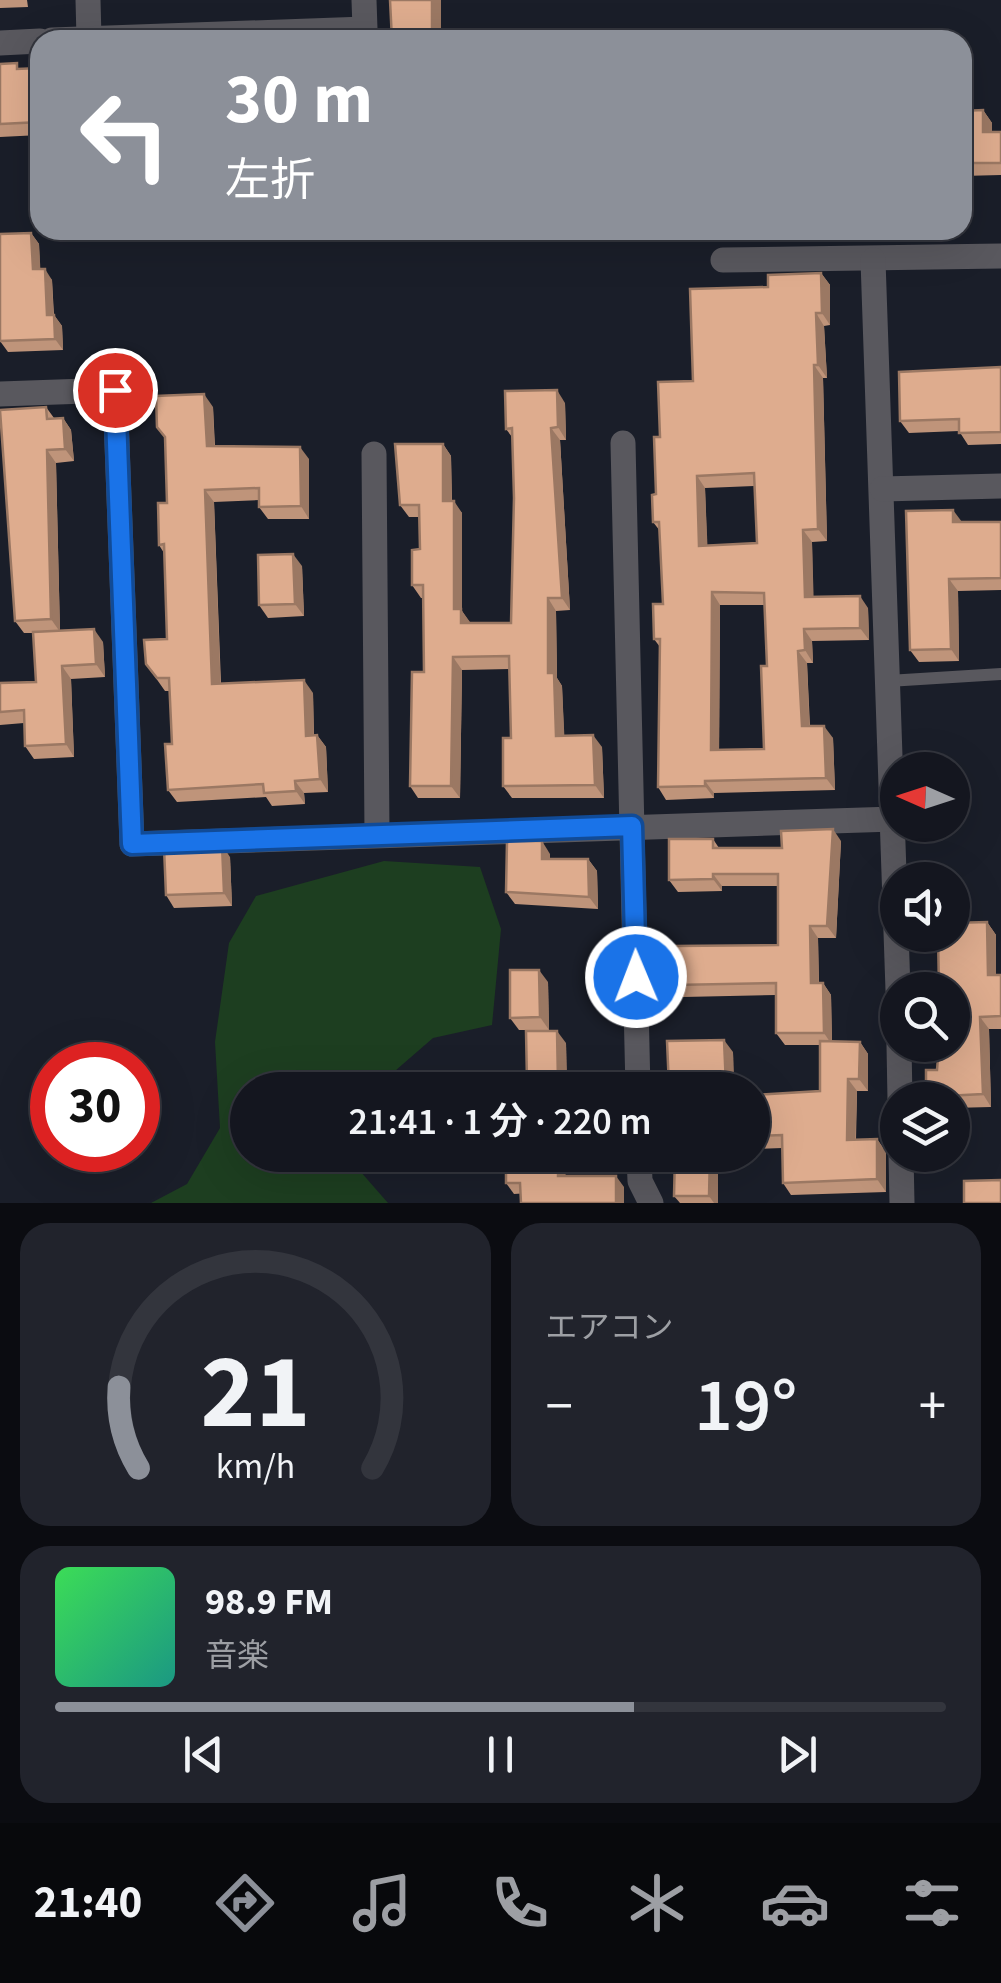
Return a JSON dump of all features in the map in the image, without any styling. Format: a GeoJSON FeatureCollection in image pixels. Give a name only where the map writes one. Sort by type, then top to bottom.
{"type":"FeatureCollection","features":[{"type":"Feature","properties":{"kind":"street"},"geometry":{"type":"LineString","coordinates":[[88,0],[89,30]]}},
{"type":"Feature","properties":{"kind":"street"},"geometry":{"type":"LineString","coordinates":[[334,30],[365,29],[364,0]]}},
{"type":"Feature","properties":{"kind":"street"},"geometry":{"type":"LineString","coordinates":[[0,43],[30,42]]}},
{"type":"Feature","properties":{"kind":"street"},"geometry":{"type":"LineString","coordinates":[[722,260],[1001,256]]}},
{"type":"Feature","properties":{"kind":"street"},"geometry":{"type":"LineString","coordinates":[[873,260],[891,752]]}},
{"type":"Feature","properties":{"kind":"street"},"geometry":{"type":"LineString","coordinates":[[0,394],[115,390],[132,844],[880,818]]}},
{"type":"Feature","properties":{"kind":"street"},"geometry":{"type":"LineString","coordinates":[[623,443],[638,1072]]}},
{"type":"Feature","properties":{"kind":"street"},"geometry":{"type":"LineString","coordinates":[[374,454],[376,834]]}},
{"type":"Feature","properties":{"kind":"street"},"geometry":{"type":"LineString","coordinates":[[882,489],[1001,486]]}},
{"type":"Feature","properties":{"kind":"street"},"geometry":{"type":"LineString","coordinates":[[895,842],[898,972]]}},
{"type":"Feature","properties":{"kind":"street"},"geometry":{"type":"LineString","coordinates":[[640,1172],[651,1203]]}},
{"type":"Feature","properties":{"kind":"street"},"geometry":{"type":"LineString","coordinates":[[901,1172],[902,1203]]}},
{"type":"Feature","properties":{"kind":"lane"},"geometry":{"type":"LineString","coordinates":[[888,682],[1001,674]]}},
{"type":"Feature","properties":{"kind":"green space"},"geometry":{"type":"Polygon","coordinates":[[[384,861],[480,867],[501,929],[492,1025],[433,1038],[394,1072],[230,1072],[230,1172],[361,1172],[388,1203],[151,1203],[187,1184],[220,1128],[215,1042],[229,943],[256,896],[384,861]]]}},
{"type":"Feature","properties":{"kind":"building"},"geometry":{"type":"Polygon","coordinates":[[[390,0],[432,0],[432,30],[392,30],[390,0]]]}},
{"type":"Feature","properties":{"kind":"building"},"geometry":{"type":"Polygon","coordinates":[[[17,63],[17,69],[30,68],[30,122],[0,124],[0,64],[17,63]]]}},
{"type":"Feature","properties":{"kind":"building"},"geometry":{"type":"Polygon","coordinates":[[[983,110],[983,132],[1001,132],[1001,163],[972,163],[972,111],[983,110]]]}},
{"type":"Feature","properties":{"kind":"building"},"geometry":{"type":"Polygon","coordinates":[[[30,233],[33,269],[45,269],[47,315],[54,315],[55,339],[0,341],[0,234],[30,233]]]}},
{"type":"Feature","properties":{"kind":"building"},"geometry":{"type":"Polygon","coordinates":[[[821,273],[822,313],[816,313],[818,365],[814,365],[818,529],[803,530],[805,597],[860,596],[860,628],[804,629],[805,650],[798,651],[802,726],[824,726],[826,778],[705,781],[705,786],[658,787],[660,639],[654,639],[653,604],[663,604],[659,522],[653,522],[652,495],[656,494],[654,437],[660,437],[658,382],[693,381],[690,289],[768,287],[768,275],[821,273]],[[754,473],[697,476],[699,546],[757,543],[754,473]],[[712,592],[711,750],[764,749],[764,593],[712,592]]]}},
{"type":"Feature","properties":{"kind":"building"},"geometry":{"type":"Polygon","coordinates":[[[1001,367],[1001,432],[959,433],[959,419],[900,421],[899,372],[1001,367]]]}},
{"type":"Feature","properties":{"kind":"building"},"geometry":{"type":"Polygon","coordinates":[[[557,390],[558,427],[551,428],[562,598],[548,598],[548,673],[554,673],[556,736],[593,735],[595,785],[503,786],[503,738],[511,738],[509,656],[453,657],[451,786],[410,786],[412,672],[424,672],[423,585],[412,585],[412,550],[420,549],[419,505],[400,505],[395,444],[443,444],[443,501],[454,501],[454,609],[461,609],[461,623],[511,623],[514,498],[512,428],[506,429],[505,391],[557,390]]]}},
{"type":"Feature","properties":{"kind":"building"},"geometry":{"type":"Polygon","coordinates":[[[204,394],[207,446],[300,447],[301,506],[259,507],[259,488],[205,490],[212,684],[304,680],[306,736],[317,735],[320,779],[295,781],[296,791],[264,793],[263,784],[168,790],[165,744],[172,744],[169,678],[157,678],[146,664],[144,640],[167,639],[164,544],[159,545],[158,503],[167,503],[165,437],[157,427],[156,396],[204,394]]]}},
{"type":"Feature","properties":{"kind":"building"},"geometry":{"type":"Polygon","coordinates":[[[46,407],[47,419],[63,418],[65,449],[47,450],[51,619],[15,621],[0,410],[46,407]]]}},
{"type":"Feature","properties":{"kind":"building"},"geometry":{"type":"Polygon","coordinates":[[[953,510],[953,522],[1001,522],[1001,578],[949,579],[951,649],[910,650],[906,511],[953,510]]]}},
{"type":"Feature","properties":{"kind":"building"},"geometry":{"type":"Polygon","coordinates":[[[293,554],[295,604],[259,605],[258,555],[293,554]]]}},
{"type":"Feature","properties":{"kind":"building"},"geometry":{"type":"Polygon","coordinates":[[[94,629],[96,664],[62,666],[66,744],[25,746],[24,710],[0,712],[0,683],[36,682],[33,632],[94,629]]]}},
{"type":"Feature","properties":{"kind":"building"},"geometry":{"type":"Polygon","coordinates":[[[833,829],[827,926],[810,926],[811,983],[823,983],[824,1033],[776,1033],[776,983],[674,985],[674,946],[778,945],[778,874],[713,874],[713,879],[669,880],[669,839],[713,839],[713,848],[782,848],[781,831],[833,829]]]}},
{"type":"Feature","properties":{"kind":"building"},"geometry":{"type":"Polygon","coordinates":[[[507,841],[542,841],[542,859],[588,859],[589,897],[506,892],[507,841]]]}},
{"type":"Feature","properties":{"kind":"building"},"geometry":{"type":"Polygon","coordinates":[[[222,845],[224,893],[166,895],[164,847],[222,845]]]}},
{"type":"Feature","properties":{"kind":"building"},"geometry":{"type":"Polygon","coordinates":[[[970,922],[987,922],[988,975],[1001,975],[1001,1016],[980,1017],[983,1094],[970,1095],[970,1082],[926,1082],[926,1070],[937,1070],[938,1062],[970,1062],[970,972],[939,972],[938,952],[970,952],[970,922]]]}},
{"type":"Feature","properties":{"kind":"building"},"geometry":{"type":"Polygon","coordinates":[[[510,970],[539,970],[540,1017],[510,1018],[510,970]]]}},
{"type":"Feature","properties":{"kind":"building"},"geometry":{"type":"Polygon","coordinates":[[[526,1031],[557,1031],[558,1072],[527,1072],[526,1031]]]}},
{"type":"Feature","properties":{"kind":"building"},"geometry":{"type":"Polygon","coordinates":[[[724,1040],[725,1072],[668,1072],[667,1041],[724,1040]]]}},
{"type":"Feature","properties":{"kind":"building"},"geometry":{"type":"Polygon","coordinates":[[[820,1041],[860,1042],[859,1079],[848,1079],[847,1140],[877,1139],[877,1179],[783,1183],[782,1135],[770,1135],[770,1094],[820,1091],[820,1041]]]}},
{"type":"Feature","properties":{"kind":"building"},"geometry":{"type":"Polygon","coordinates":[[[506,1172],[616,1176],[616,1203],[521,1203],[520,1183],[506,1183],[506,1172]]]}},
{"type":"Feature","properties":{"kind":"building"},"geometry":{"type":"Polygon","coordinates":[[[675,1172],[710,1172],[709,1196],[674,1196],[675,1172]]]}},
{"type":"Feature","properties":{"kind":"building"},"geometry":{"type":"Polygon","coordinates":[[[1001,1180],[1001,1203],[964,1203],[964,1181],[1001,1180]]]}},
{"type":"Feature","properties":{"kind":"route"},"geometry":{"type":"LineString","coordinates":[[115,390],[132,844],[632,826],[636,977]]}}]}
